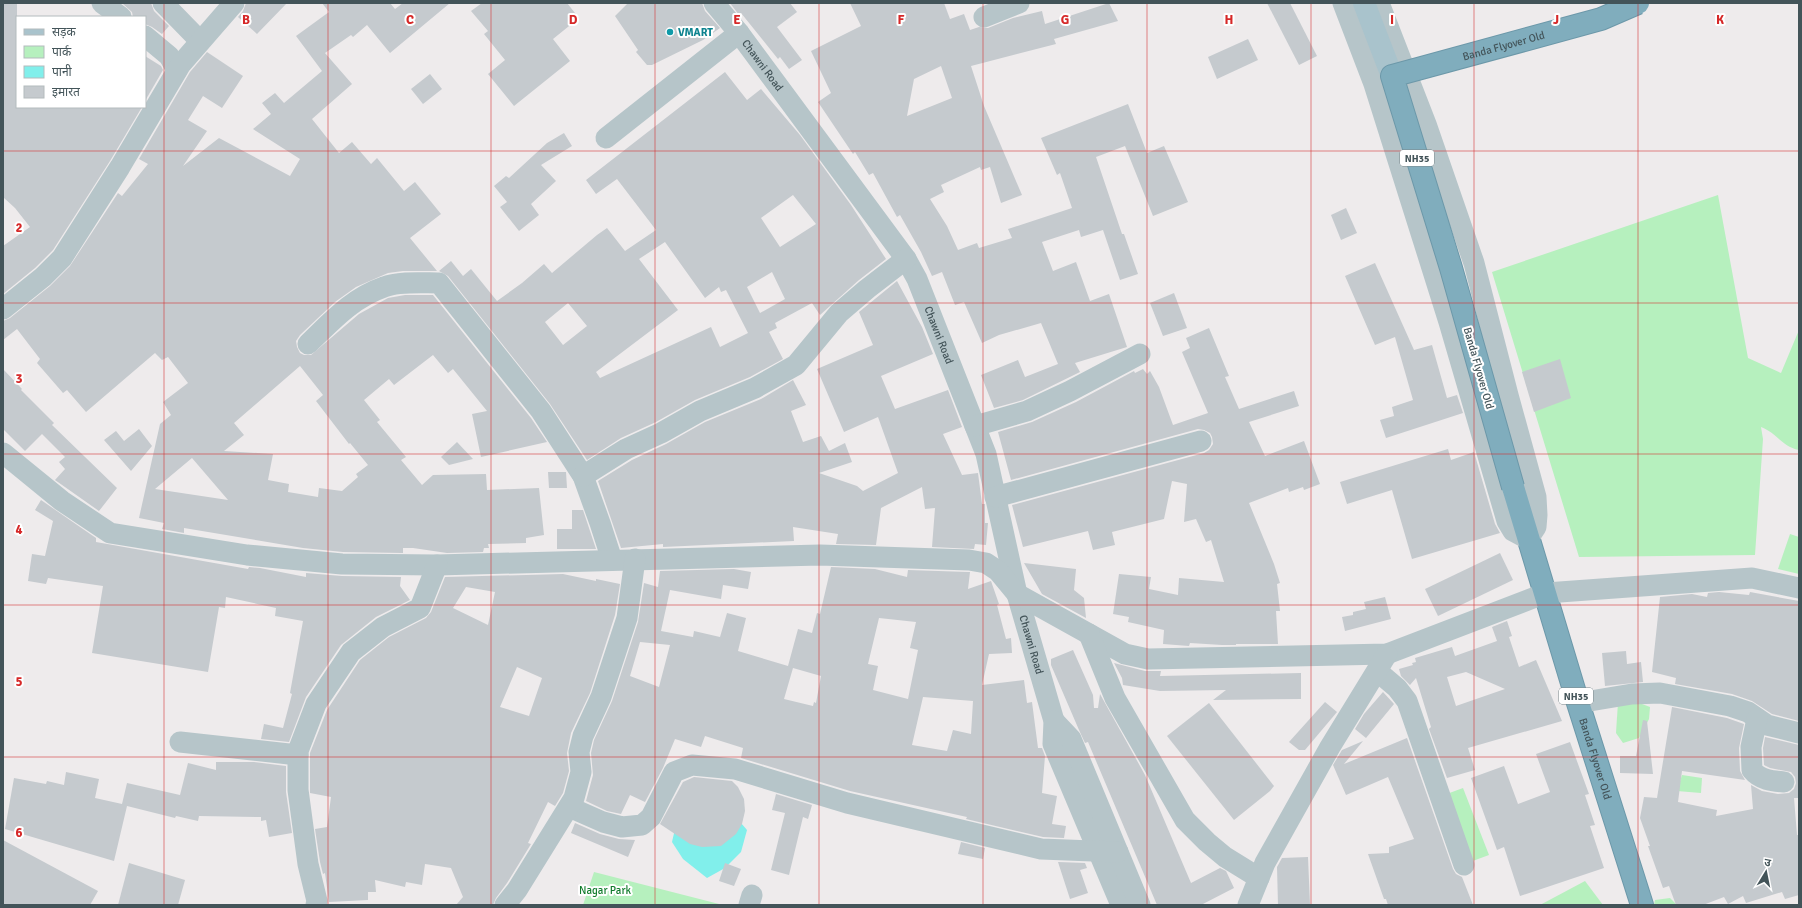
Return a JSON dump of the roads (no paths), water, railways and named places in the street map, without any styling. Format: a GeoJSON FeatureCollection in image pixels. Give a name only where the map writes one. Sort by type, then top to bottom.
{"type":"FeatureCollection","features":[{"type":"Feature","properties":{"kind":"highway","name":"Banda Flyover Old"},"geometry":{"type":"LineString","coordinates":[[1638,3],[1601,19],[1392,76],[1451,268],[1528,539],[1642,905]]}},
{"type":"Feature","properties":{"kind":"main road"},"geometry":{"type":"LineString","coordinates":[[1364,3],[1392,76]]}},
{"type":"Feature","properties":{"kind":"street"},"geometry":{"type":"LineString","coordinates":[[102,3],[120,16]]}},
{"type":"Feature","properties":{"kind":"street"},"geometry":{"type":"LineString","coordinates":[[163,3],[200,41]]}},
{"type":"Feature","properties":{"kind":"street"},"geometry":{"type":"LineString","coordinates":[[3,310],[43,278],[62,258],[120,168],[177,70],[200,41],[234,3]]}},
{"type":"Feature","properties":{"kind":"street","name":"Chawni Road"},"geometry":{"type":"LineString","coordinates":[[714,3],[739,33],[906,259],[918,279],[986,454],[1017,594],[1054,720],[1071,739],[1108,852],[1122,905]]}},
{"type":"Feature","properties":{"kind":"street"},"geometry":{"type":"LineString","coordinates":[[984,17],[1019,3]]}},
{"type":"Feature","properties":{"kind":"street"},"geometry":{"type":"LineString","coordinates":[[1343,3],[1374,84],[1449,322],[1507,521],[1513,531],[1528,539],[1536,527],[1536,497],[1474,264],[1426,124],[1379,3]]}},
{"type":"Feature","properties":{"kind":"street"},"geometry":{"type":"LineString","coordinates":[[606,138],[739,33]]}},
{"type":"Feature","properties":{"kind":"street"},"geometry":{"type":"LineString","coordinates":[[146,37],[169,56],[177,70]]}},
{"type":"Feature","properties":{"kind":"street"},"geometry":{"type":"LineString","coordinates":[[583,476],[626,449],[661,433],[700,411],[755,388],[796,365],[840,313],[867,289],[906,259]]}},
{"type":"Feature","properties":{"kind":"street"},"geometry":{"type":"LineString","coordinates":[[308,344],[353,302],[385,286],[414,283],[439,283],[542,410],[583,476],[612,560]]}},
{"type":"Feature","properties":{"kind":"street"},"geometry":{"type":"LineString","coordinates":[[975,426],[1027,411],[1070,391],[1140,354]]}},
{"type":"Feature","properties":{"kind":"street"},"geometry":{"type":"LineString","coordinates":[[995,497],[1201,441]]}},
{"type":"Feature","properties":{"kind":"street"},"geometry":{"type":"LineString","coordinates":[[3,453],[62,502],[110,533],[246,555],[342,564],[437,565],[820,555],[969,560],[986,563],[998,571],[1017,594],[1125,654],[1148,659],[1382,663],[1546,593],[1752,578],[1799,588]]}},
{"type":"Feature","properties":{"kind":"street"},"geometry":{"type":"LineString","coordinates":[[505,905],[517,890],[574,798],[581,772],[580,752],[583,736],[601,697],[627,618],[635,559]]}},
{"type":"Feature","properties":{"kind":"street"},"geometry":{"type":"LineString","coordinates":[[316,905],[317,901],[308,864],[298,790],[298,751],[316,704],[351,652],[383,627],[420,608],[437,565]]}},
{"type":"Feature","properties":{"kind":"street"},"geometry":{"type":"LineString","coordinates":[[1089,634],[1115,698],[1185,820],[1207,842],[1225,857],[1259,878]]}},
{"type":"Feature","properties":{"kind":"street"},"geometry":{"type":"LineString","coordinates":[[1382,663],[1396,688],[1407,701],[1464,865]]}},
{"type":"Feature","properties":{"kind":"street"},"geometry":{"type":"LineString","coordinates":[[1248,905],[1265,863],[1330,746],[1382,663]]}},
{"type":"Feature","properties":{"kind":"street"},"geometry":{"type":"LineString","coordinates":[[1578,703],[1632,694],[1660,693],[1730,706],[1748,712],[1767,725],[1799,733]]}},
{"type":"Feature","properties":{"kind":"street"},"geometry":{"type":"LineString","coordinates":[[1757,719],[1752,747],[1752,770],[1756,776],[1762,779],[1784,782]]}},
{"type":"Feature","properties":{"kind":"street"},"geometry":{"type":"LineString","coordinates":[[180,742],[298,755]]}},
{"type":"Feature","properties":{"kind":"street"},"geometry":{"type":"LineString","coordinates":[[569,807],[603,822],[622,827],[642,825],[652,817],[674,772],[692,765],[713,766],[735,769],[846,803],[1042,849],[1108,852]]}},
{"type":"Feature","properties":{"kind":"street","name":"Chawni Road"},"geometry":{"type":"LineString","coordinates":[[1108,852],[1140,905]]}},
{"type":"Feature","properties":{"kind":"water"},"geometry":{"type":"Polygon","coordinates":[[[678,816],[741,823],[747,830],[741,852],[725,868],[707,878],[683,859],[672,842],[678,816]]]}},
{"type":"Feature","properties":{"kind":"place","name":"VMART"},"geometry":{"type":"Point","coordinates":[670,32]}},
{"type":"Feature","properties":{"kind":"park label","name":"Nagar Park"},"geometry":{"type":"Point","coordinates":[605,890]}}]}
